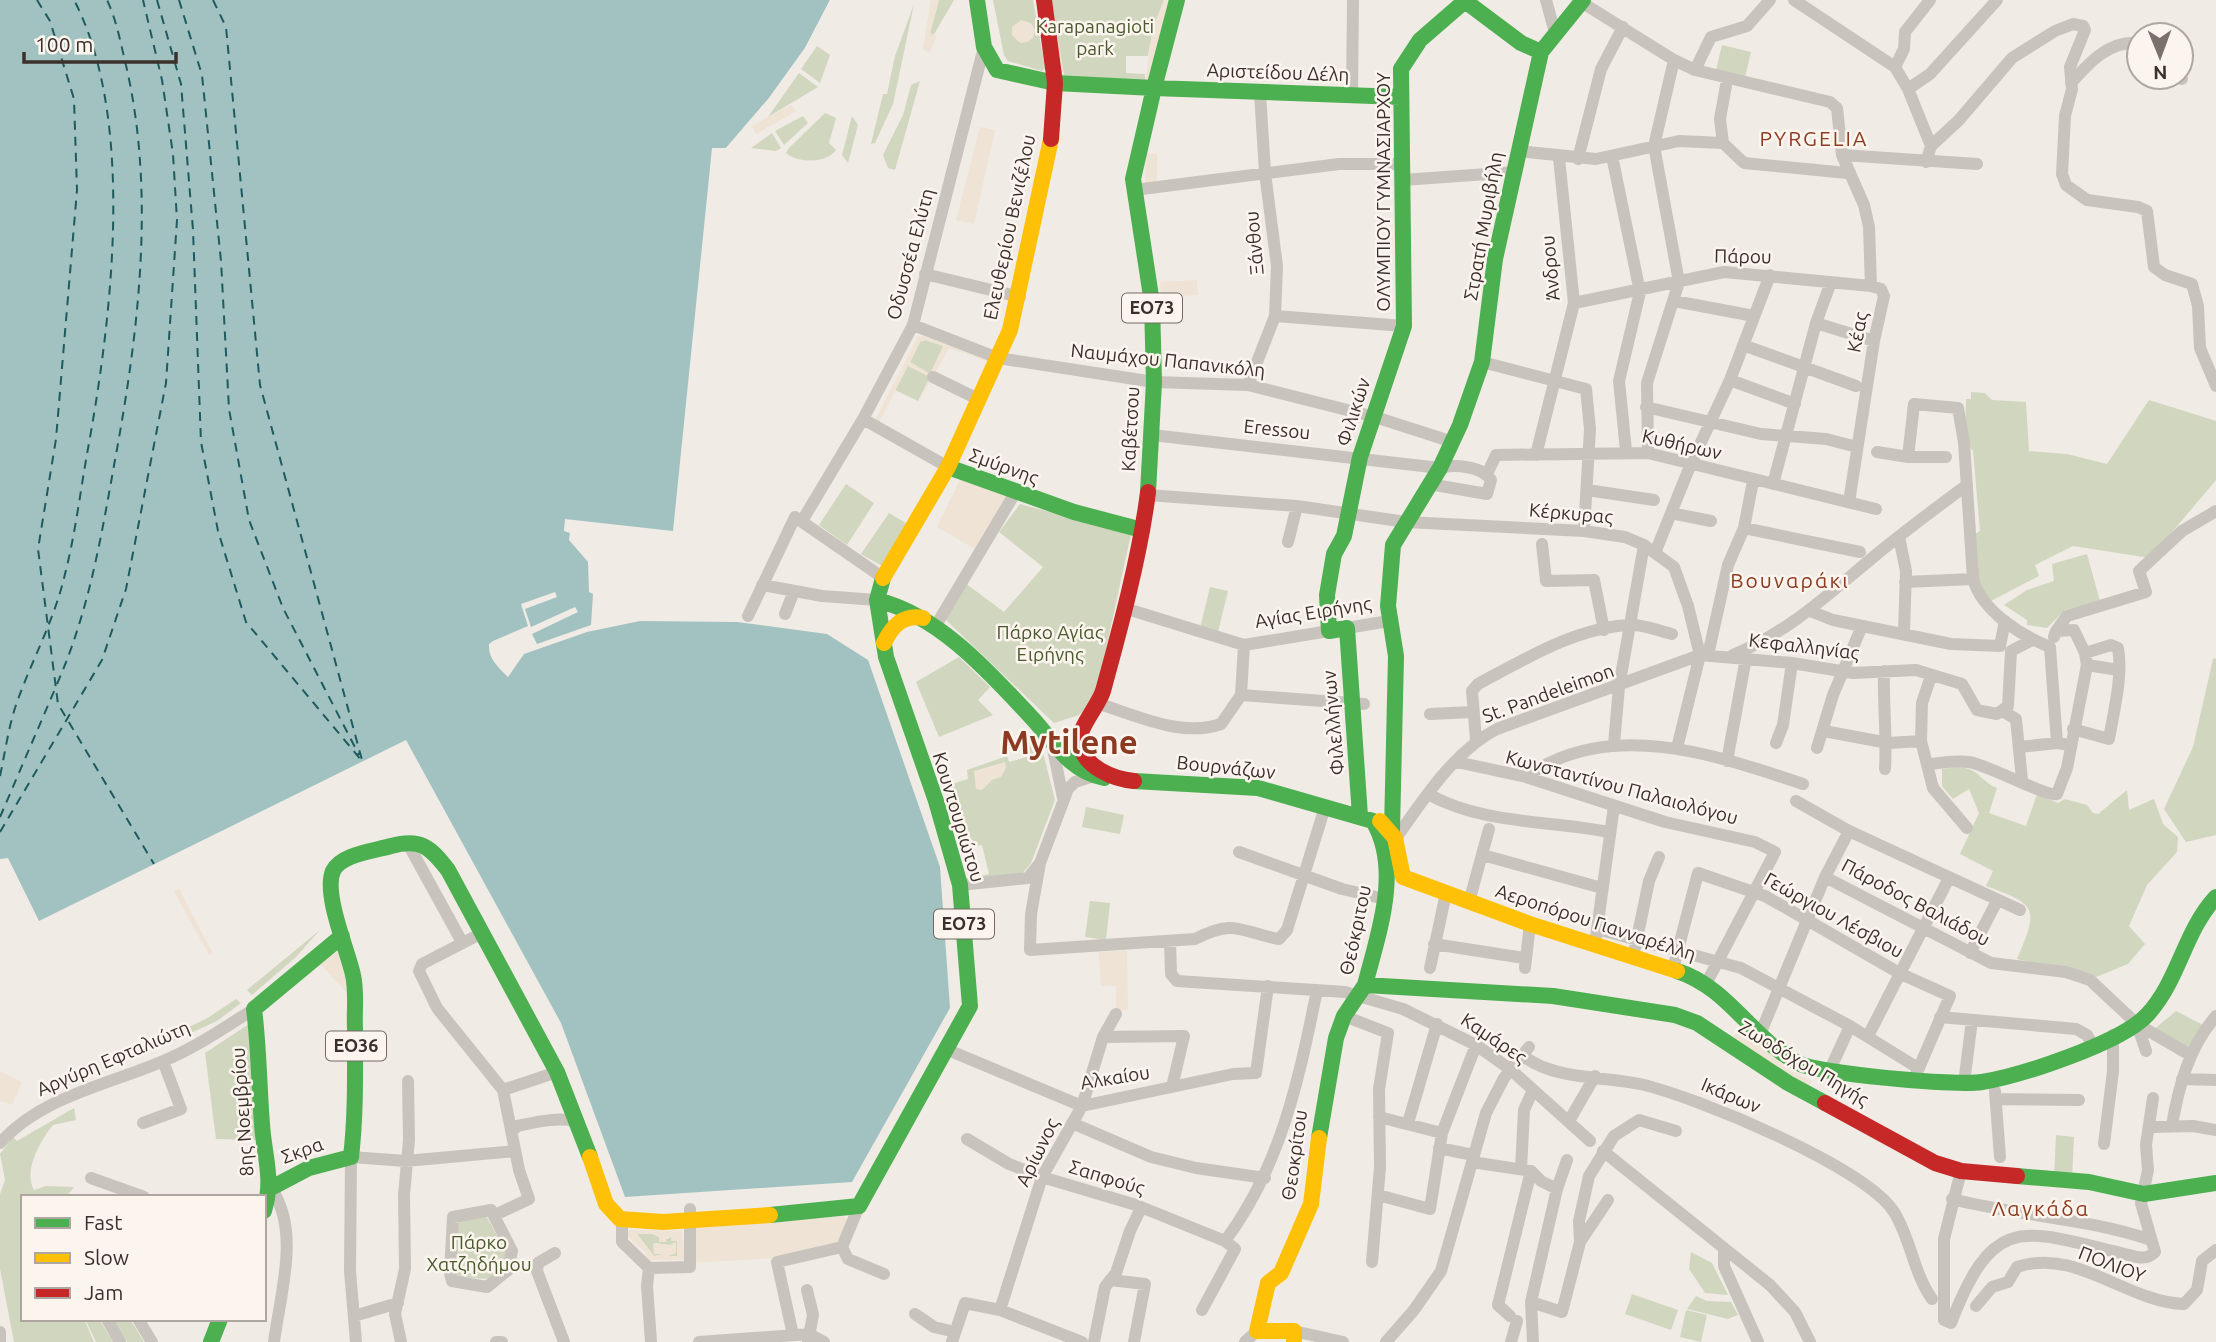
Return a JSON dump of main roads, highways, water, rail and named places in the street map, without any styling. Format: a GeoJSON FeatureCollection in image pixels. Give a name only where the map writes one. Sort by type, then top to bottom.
{"type":"FeatureCollection","features":[{"type":"Feature","properties":{"kind":"main road"},"geometry":{"type":"LineString","coordinates":[[976,0],[984,47],[992,65],[1003,73],[1055,83]]}},
{"type":"Feature","properties":{"kind":"main road","name":"Ελευθερίου Βενιζέλου"},"geometry":{"type":"LineString","coordinates":[[877,600],[882,577],[948,467],[998,358],[1020,297],[1051,143],[1055,83],[1044,0]]}},
{"type":"Feature","properties":{"kind":"main road","name":"Καβέτσου"},"geometry":{"type":"LineString","coordinates":[[1084,728],[1099,704],[1142,530],[1147,495],[1154,382],[1152,303],[1134,190],[1137,152],[1177,0]]}},
{"type":"Feature","properties":{"kind":"main road"},"geometry":{"type":"LineString","coordinates":[[1465,0],[1493,24],[1541,52]]}},
{"type":"Feature","properties":{"kind":"main road","name":"ΟΛΥΜΠΙΟΥ ΓΥΜΝΑΣΙΑΡΧΟΥ"},"geometry":{"type":"LineString","coordinates":[[1404,326],[1406,292],[1400,97],[1404,60],[1465,0]]}},
{"type":"Feature","properties":{"kind":"main road","name":"Στρατή Μυριβήλη"},"geometry":{"type":"LineString","coordinates":[[1394,834],[1396,656],[1389,621],[1394,545],[1453,442],[1482,362],[1495,259],[1541,52],[1582,1]]}},
{"type":"Feature","properties":{"kind":"main road","name":"Αριστείδου Δέλη"},"geometry":{"type":"LineString","coordinates":[[1055,83],[1400,97]]}},
{"type":"Feature","properties":{"kind":"main road","name":"Φιλικών"},"geometry":{"type":"LineString","coordinates":[[1329,631],[1327,595],[1334,554],[1343,538],[1360,457],[1404,326]]}},
{"type":"Feature","properties":{"kind":"main road","name":"Σμύρνης"},"geometry":{"type":"LineString","coordinates":[[948,467],[1015,493],[1142,530]]}},
{"type":"Feature","properties":{"kind":"main road"},"geometry":{"type":"LineString","coordinates":[[877,600],[888,601],[929,623],[1010,695],[1050,740],[1084,728]]}},
{"type":"Feature","properties":{"kind":"main road","name":"ΕΟ73"},"geometry":{"type":"LineString","coordinates":[[877,600],[884,643]]}},
{"type":"Feature","properties":{"kind":"main road"},"geometry":{"type":"LineString","coordinates":[[884,643],[891,628],[907,617],[929,623]]}},
{"type":"Feature","properties":{"kind":"main road","name":"Αγίας Ειρήνης"},"geometry":{"type":"LineString","coordinates":[[1329,631],[1347,628]]}},
{"type":"Feature","properties":{"kind":"main road","name":"Φιλελλήνων"},"geometry":{"type":"LineString","coordinates":[[1347,628],[1358,702],[1364,817]]}},
{"type":"Feature","properties":{"kind":"main road","name":"Κουντουριώτου"},"geometry":{"type":"LineString","coordinates":[[690,1214],[859,1206],[948,1050],[970,1003],[960,885],[936,801],[892,676],[884,643]]}},
{"type":"Feature","properties":{"kind":"main road"},"geometry":{"type":"LineString","coordinates":[[1084,728],[1080,743],[1090,770]]}},
{"type":"Feature","properties":{"kind":"main road","name":"Βουρνάζων"},"geometry":{"type":"LineString","coordinates":[[1050,740],[1068,765],[1122,779],[1258,789],[1364,817],[1384,824],[1394,834]]}},
{"type":"Feature","properties":{"kind":"main road"},"geometry":{"type":"LineString","coordinates":[[1364,817],[1380,832],[1392,859]]}},
{"type":"Feature","properties":{"kind":"main road"},"geometry":{"type":"LineString","coordinates":[[1392,887],[1394,834]]}},
{"type":"Feature","properties":{"kind":"main road"},"geometry":{"type":"LineString","coordinates":[[342,936],[331,887],[333,871],[340,863],[355,856],[407,842],[423,845],[437,854],[558,1072],[600,1183],[604,1202],[622,1220],[848,1198],[868,1192]]}},
{"type":"Feature","properties":{"kind":"main road","name":"Αεροπόρου Γιανναρέλλη"},"geometry":{"type":"LineString","coordinates":[[1392,887],[1446,893],[1530,924],[1596,937],[1635,949],[1706,984],[1795,1062],[1829,1072],[1916,1072],[1964,1083],[1993,1080],[2092,1044],[2137,1024],[2171,980],[2201,915],[2216,897]]}},
{"type":"Feature","properties":{"kind":"main road","name":"Θεόκριτου"},"geometry":{"type":"LineString","coordinates":[[1344,1016],[1362,990],[1392,887]]}},
{"type":"Feature","properties":{"kind":"main road","name":"Αργύρη Εφταλιώτη"},"geometry":{"type":"LineString","coordinates":[[254,1009],[342,936]]}},
{"type":"Feature","properties":{"kind":"main road","name":"Σκρα"},"geometry":{"type":"LineString","coordinates":[[266,1200],[286,1176],[319,1163],[351,1157],[356,1114],[356,1007],[354,978],[342,936]]}},
{"type":"Feature","properties":{"kind":"main road","name":"Ζωοδόχου Πηγής"},"geometry":{"type":"LineString","coordinates":[[1362,990],[1553,996],[1675,1015],[1697,1023],[1787,1083],[1935,1163],[1961,1171],[2075,1180],[2144,1194],[2216,1183]]}},
{"type":"Feature","properties":{"kind":"main road","name":"8ης Νοεμβρίου"},"geometry":{"type":"LineString","coordinates":[[254,1009],[266,1195]]}},
{"type":"Feature","properties":{"kind":"main road","name":"Θεοκρίτου"},"geometry":{"type":"LineString","coordinates":[[1251,1336],[1268,1283],[1281,1273],[1311,1204],[1325,1088],[1344,1016]]}},
{"type":"Feature","properties":{"kind":"main road"},"geometry":{"type":"LineString","coordinates":[[600,1183],[614,1203],[625,1211],[690,1214]]}},
{"type":"Feature","properties":{"kind":"main road"},"geometry":{"type":"LineString","coordinates":[[211,1342],[219,1321]]}},
{"type":"Feature","properties":{"kind":"main road"},"geometry":{"type":"LineString","coordinates":[[1251,1336],[1294,1336]]}},
{"type":"Feature","properties":{"kind":"water"},"geometry":{"type":"Polygon","coordinates":[[[0,0],[830,0],[805,48],[769,98],[726,148],[712,148],[673,531],[565,519],[564,531],[570,533],[569,540],[588,562],[589,592],[593,594],[591,625],[537,644],[532,634],[578,612],[575,607],[531,627],[525,609],[557,597],[555,592],[521,604],[528,626],[493,641],[489,644],[489,649],[497,666],[508,677],[524,654],[587,632],[640,621],[737,622],[827,634],[868,660],[940,867],[950,1008],[852,1182],[625,1197],[561,1023],[406,740],[39,921],[8,858],[0,859],[0,0]]]}},
{"type":"Feature","properties":{"kind":"district","name":"PYRGELIA"},"geometry":{"type":"Point","coordinates":[1814,139]}},
{"type":"Feature","properties":{"kind":"district","name":"Βουναράκι"},"geometry":{"type":"Point","coordinates":[1790,581]}},
{"type":"Feature","properties":{"kind":"district","name":"Mytilene"},"geometry":{"type":"Point","coordinates":[1069,742]}},
{"type":"Feature","properties":{"kind":"district","name":"Λαγκάδα"},"geometry":{"type":"Point","coordinates":[2041,1209]}},
{"type":"Feature","properties":{"kind":"park label","name":"Karapanagioti park"},"geometry":{"type":"Point","coordinates":[1095,37]}},
{"type":"Feature","properties":{"kind":"park label","name":"Πάρκο Αγίας Ειρήνης"},"geometry":{"type":"Point","coordinates":[1050,643]}},
{"type":"Feature","properties":{"kind":"park label","name":"Πάρκο Χατζηδήμου"},"geometry":{"type":"Point","coordinates":[479,1253]}}]}
